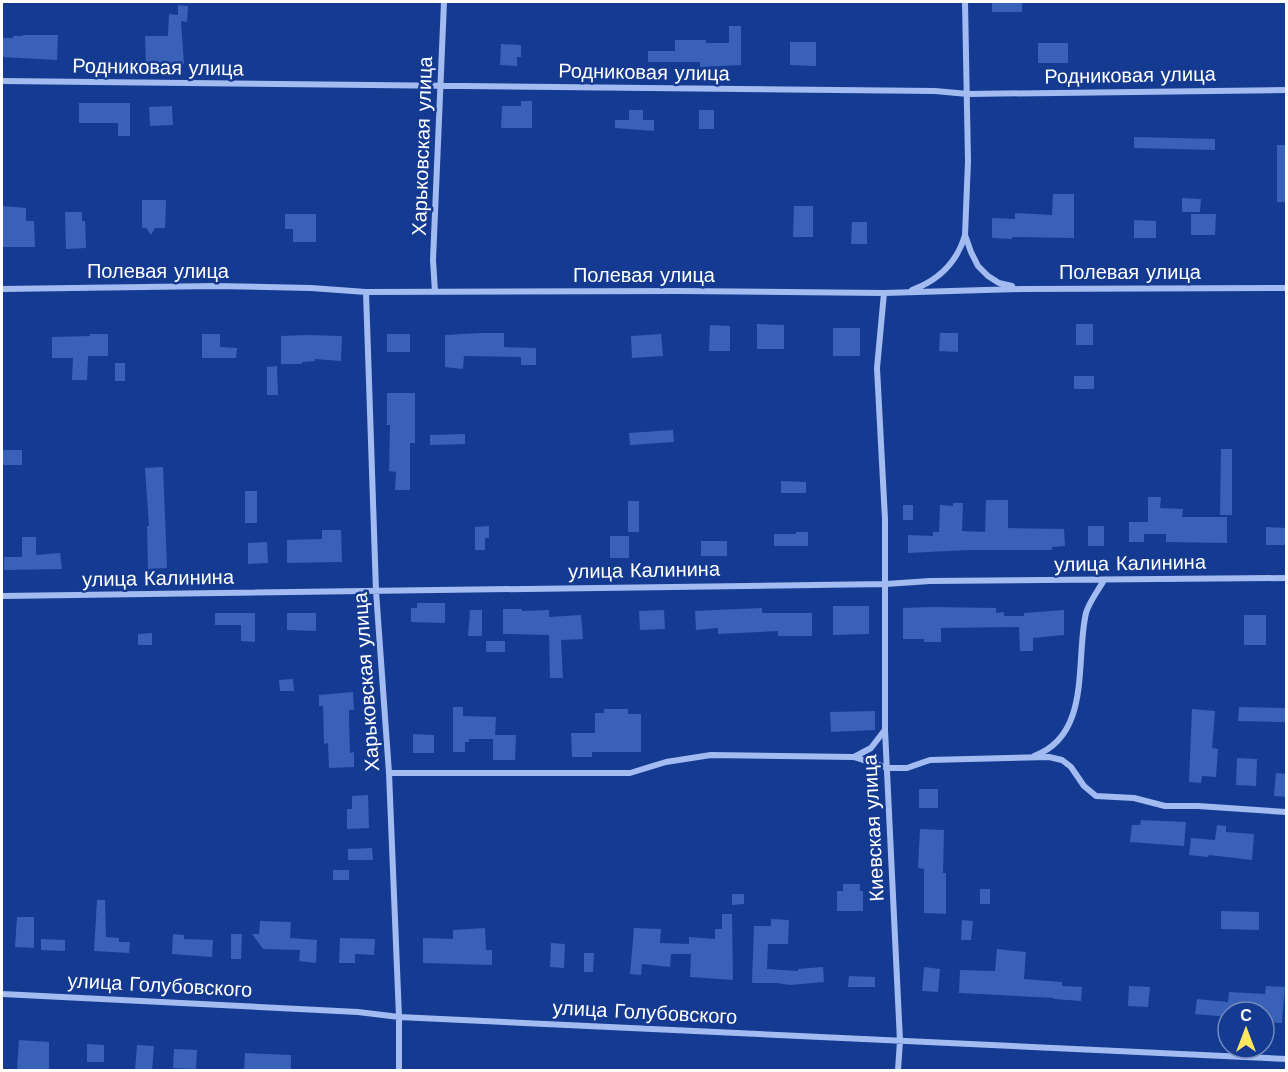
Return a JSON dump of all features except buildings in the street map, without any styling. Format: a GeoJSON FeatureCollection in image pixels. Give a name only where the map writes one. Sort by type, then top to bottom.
{"type":"FeatureCollection","features":[{"type":"Feature","properties":{"kind":"street","name":"Харьковская улица"},"geometry":{"type":"LineString","coordinates":[[435,292],[433,260],[444,2]]}},
{"type":"Feature","properties":{"kind":"street"},"geometry":{"type":"LineString","coordinates":[[908,292],[927,285],[943,273],[961,250],[965,235],[968,94],[965,2]]}},
{"type":"Feature","properties":{"kind":"street","name":"Родниковая улица"},"geometry":{"type":"LineString","coordinates":[[2,81],[935,91],[968,94],[1287,90]]}},
{"type":"Feature","properties":{"kind":"street"},"geometry":{"type":"LineString","coordinates":[[965,235],[974,259],[988,276],[999,283],[1021,289]]}},
{"type":"Feature","properties":{"kind":"street","name":"Полевая улица"},"geometry":{"type":"LineString","coordinates":[[2,289],[215,286],[311,288],[366,292],[884,293],[1021,289],[1287,288]]}},
{"type":"Feature","properties":{"kind":"street","name":"Харьковская улица"},"geometry":{"type":"LineString","coordinates":[[366,292],[376,591],[389,773],[399,1017],[399,1071]]}},
{"type":"Feature","properties":{"kind":"street","name":"Киевская улица"},"geometry":{"type":"LineString","coordinates":[[884,293],[877,368],[885,519],[885,730],[900,1041],[898,1071]]}},
{"type":"Feature","properties":{"kind":"street","name":"улица Калинина"},"geometry":{"type":"LineString","coordinates":[[2,596],[886,584],[930,581],[1287,578]]}},
{"type":"Feature","properties":{"kind":"street"},"geometry":{"type":"LineString","coordinates":[[1031,757],[1054,745],[1067,731],[1079,687],[1087,610],[1104,580]]}},
{"type":"Feature","properties":{"kind":"street"},"geometry":{"type":"LineString","coordinates":[[854,757],[871,748],[885,730]]}},
{"type":"Feature","properties":{"kind":"street"},"geometry":{"type":"LineString","coordinates":[[389,773],[630,773],[666,762],[711,755],[854,757],[888,768],[907,768],[930,759],[1049,757],[1062,760],[1071,767],[1084,786],[1096,796],[1134,798],[1165,806],[1287,812]]}},
{"type":"Feature","properties":{"kind":"street","name":"улица Голубовского"},"geometry":{"type":"LineString","coordinates":[[2,994],[358,1012],[399,1017],[1287,1059]]}}]}
